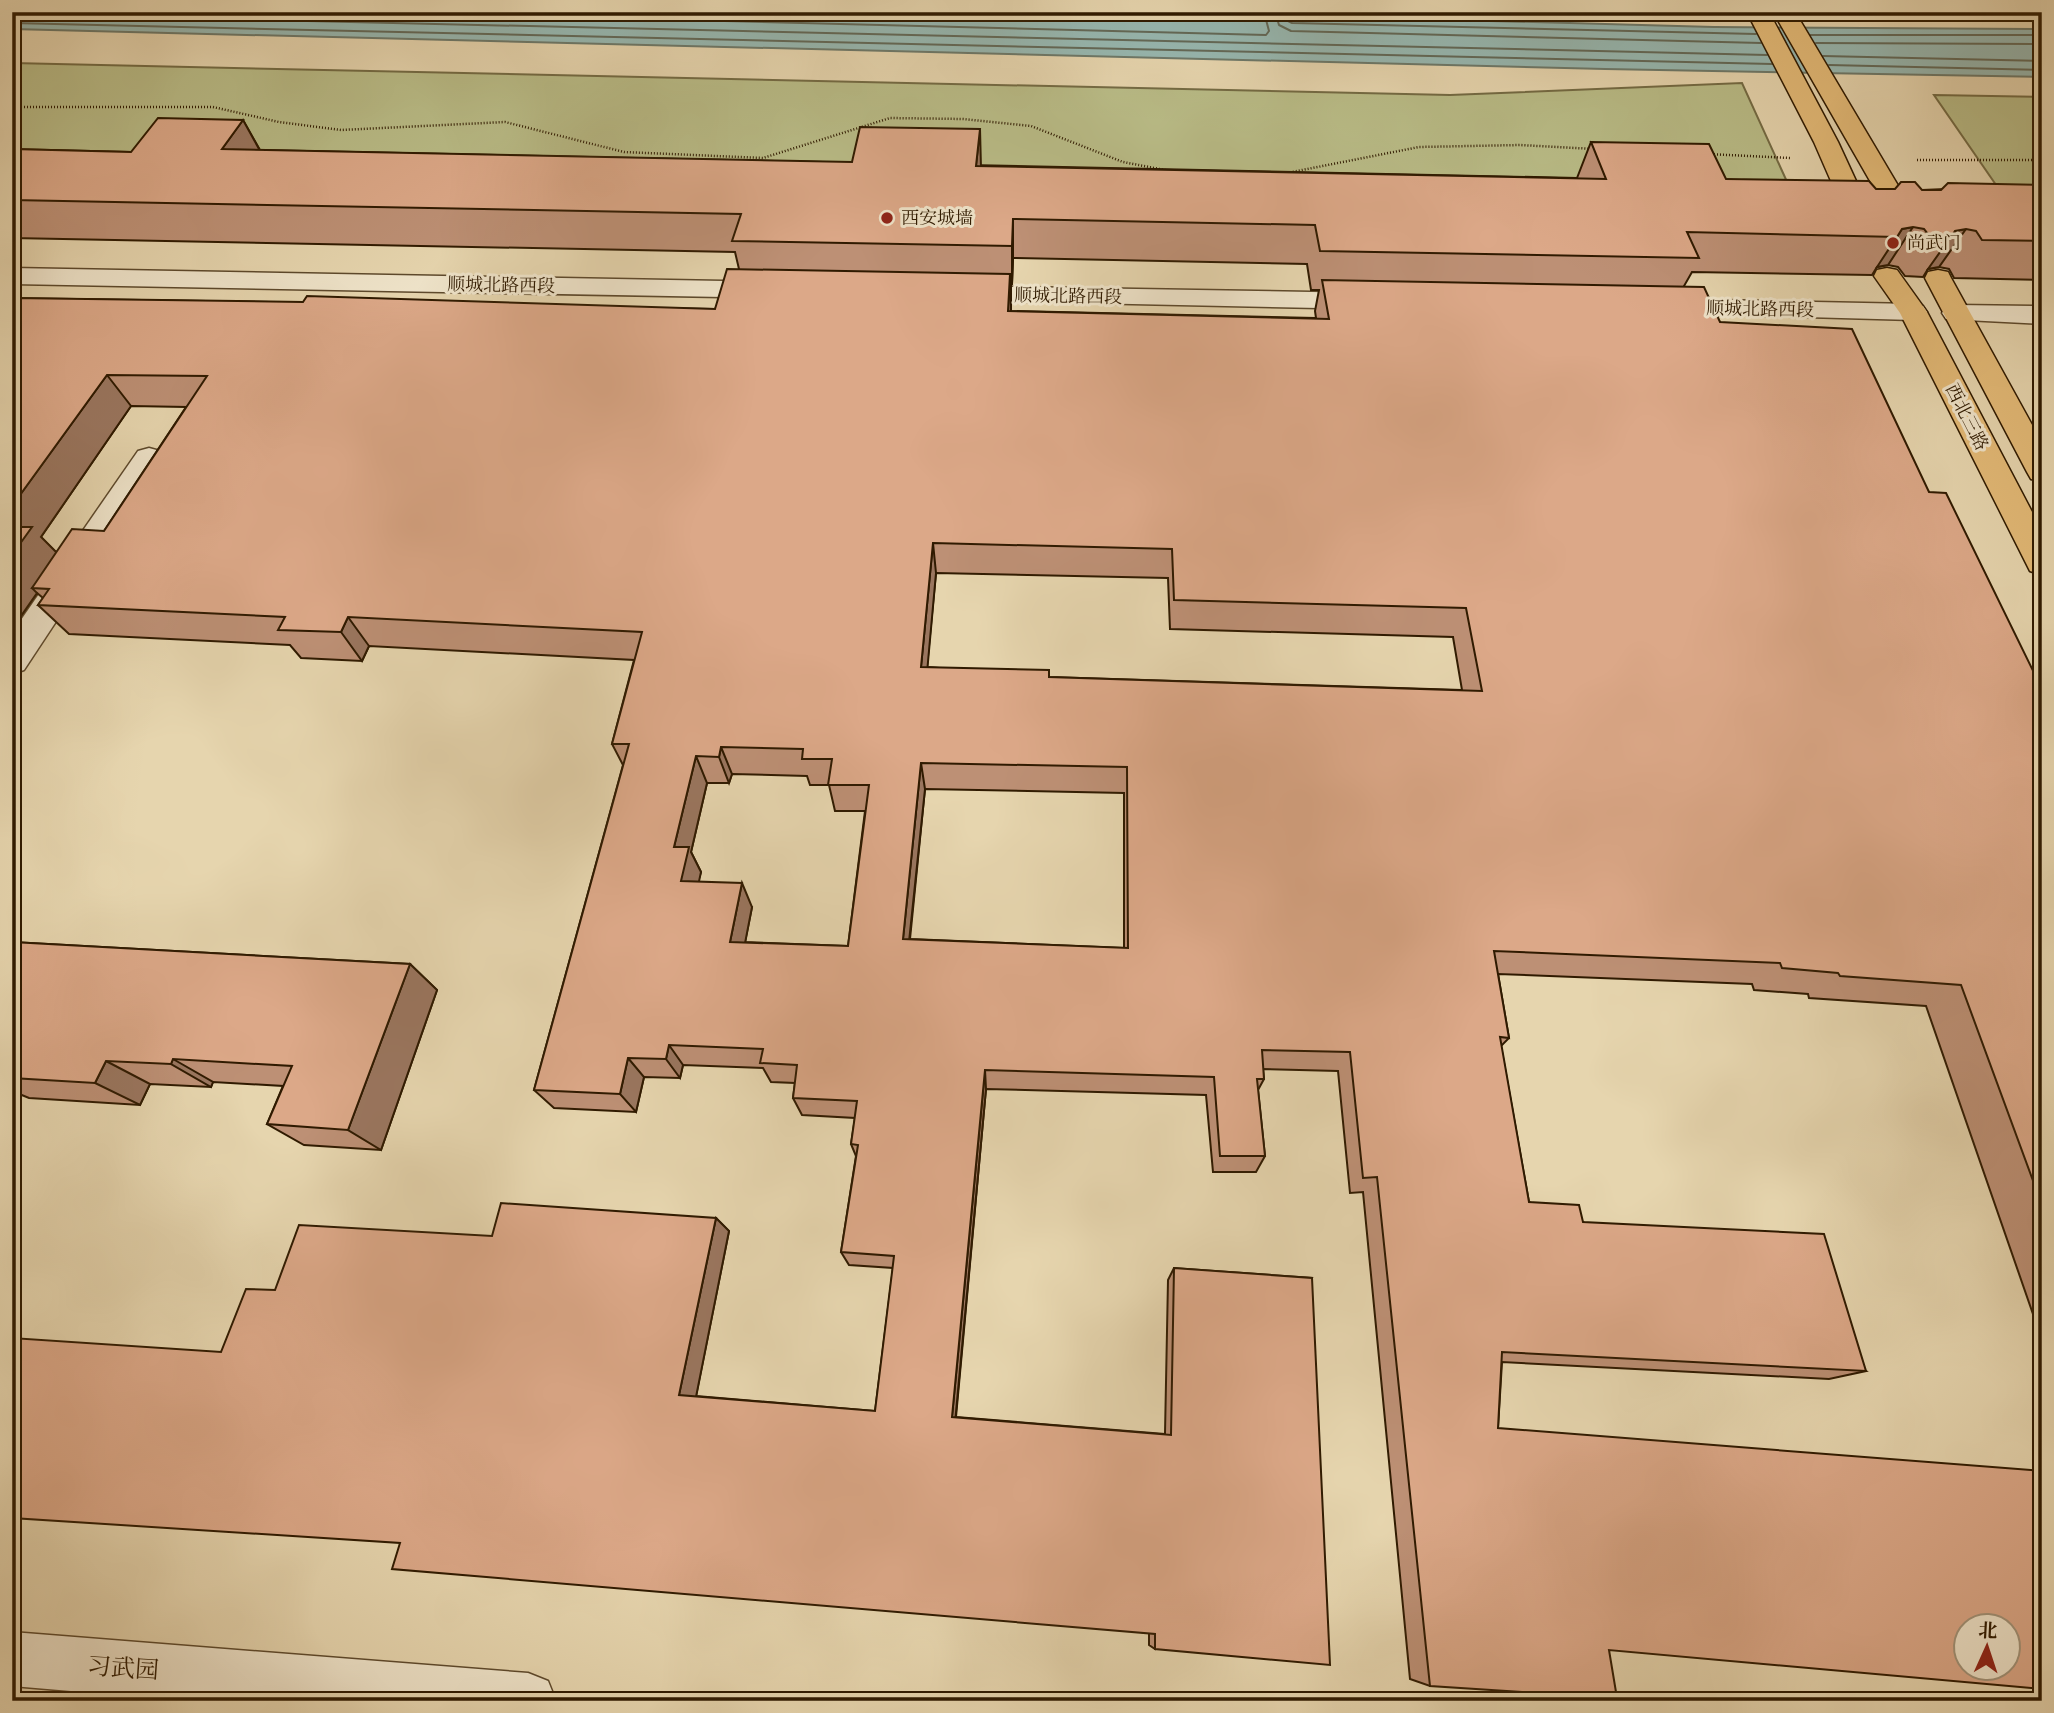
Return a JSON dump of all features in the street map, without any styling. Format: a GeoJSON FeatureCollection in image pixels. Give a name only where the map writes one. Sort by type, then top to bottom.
{"type":"FeatureCollection","features":[{"type":"Feature","properties":{"kind":"main road"},"geometry":{"type":"LineString","coordinates":[[1756,13],[1836,160],[1861,220]]}},
{"type":"Feature","properties":{"kind":"main road"},"geometry":{"type":"LineString","coordinates":[[1789,13],[1830,93],[1906,221]]}},
{"type":"Feature","properties":{"kind":"main road","name":"西北三路"},"geometry":{"type":"LineString","coordinates":[[1887,276],[1913,312],[2042,563]]}},
{"type":"Feature","properties":{"kind":"main road","name":"西北三路"},"geometry":{"type":"LineString","coordinates":[[1938,278],[2042,472]]}},
{"type":"Feature","properties":{"kind":"street","name":"顺城北路西段"},"geometry":{"type":"LineString","coordinates":[[12,276],[795,291]]}},
{"type":"Feature","properties":{"kind":"street","name":"顺城北路西段"},"geometry":{"type":"LineString","coordinates":[[935,293],[1396,302]]}},
{"type":"Feature","properties":{"kind":"street","name":"顺城北路西段"},"geometry":{"type":"LineString","coordinates":[[1633,306],[1913,312]]}},
{"type":"Feature","properties":{"kind":"street"},"geometry":{"type":"LineString","coordinates":[[1956,313],[2042,315]]}},
{"type":"Feature","properties":{"kind":"street"},"geometry":{"type":"LineString","coordinates":[[12,661],[149,458]]}},
{"type":"Feature","properties":{"kind":"street","name":"习武园"},"geometry":{"type":"LineString","coordinates":[[12,1659],[411,1696],[528,1701]]}},
{"type":"Feature","properties":{"kind":"path"},"geometry":{"type":"LineString","coordinates":[[12,107],[213,107],[279,122],[341,130],[505,122],[624,152],[763,158],[890,118],[963,119],[1031,126],[1123,162],[1181,173]]}},
{"type":"Feature","properties":{"kind":"path"},"geometry":{"type":"LineString","coordinates":[[1281,174],[1419,147],[1520,145],[1604,149]]}},
{"type":"Feature","properties":{"kind":"path"},"geometry":{"type":"LineString","coordinates":[[1702,154],[1836,160]]}},
{"type":"Feature","properties":{"kind":"path"},"geometry":{"type":"LineString","coordinates":[[1870,160],[2042,160]]}},
{"type":"Feature","properties":{"kind":"green space"},"geometry":{"type":"Polygon","coordinates":[[[12,63],[1450,95],[1742,83],[1804,219],[12,187],[12,63]]]}},
{"type":"Feature","properties":{"kind":"green space"},"geometry":{"type":"Polygon","coordinates":[[[1934,95],[2042,97],[2042,224],[2023,224],[1934,95]]]}},
{"type":"Feature","properties":{"kind":"water"},"geometry":{"type":"Polygon","coordinates":[[[12,12],[1163,12],[1714,27],[2042,29],[2042,77],[1605,69],[12,29],[12,12]]]}},
{"type":"Feature","properties":{"kind":"building"},"geometry":{"type":"Polygon","coordinates":[[[158,118],[243,120],[222,149],[852,162],[860,127],[980,129],[976,166],[1606,179],[1591,142],[1709,144],[1726,179],[1869,181],[1876,189],[1895,189],[1901,182],[1915,182],[1922,190],[1941,190],[1948,183],[2042,185],[2042,241],[1982,240],[1976,231],[1966,229],[1955,231],[1950,239],[1931,238],[1924,229],[1913,227],[1902,229],[1897,237],[1687,232],[1699,258],[1320,251],[1315,225],[1013,219],[1012,246],[732,241],[741,214],[12,200],[12,149],[131,152],[158,118]]]}},
{"type":"Feature","properties":{"kind":"building"},"geometry":{"type":"Polygon","coordinates":[[[727,269],[1010,274],[1008,311],[1329,319],[1322,280],[1704,287],[1720,322],[1852,329],[1929,492],[1946,493],[2042,689],[2042,1205],[1961,985],[1840,976],[1838,973],[1782,968],[1780,963],[1494,951],[1509,1038],[1500,1037],[1529,1202],[1579,1205],[1583,1222],[1824,1234],[1866,1371],[1502,1352],[1498,1428],[2042,1471],[2042,1689],[1964,1682],[2022,1682],[2022,1612],[1952,1612],[1952,1681],[1609,1650],[1617,1698],[1430,1686],[1377,1177],[1363,1178],[1350,1052],[1262,1050],[1264,1079],[1257,1079],[1265,1156],[1220,1156],[1214,1077],[985,1070],[952,1417],[1171,1435],[1174,1268],[1312,1278],[1330,1665],[1155,1649],[1155,1634],[392,1569],[400,1543],[12,1518],[12,1338],[221,1352],[246,1289],[275,1290],[299,1225],[492,1236],[501,1203],[716,1218],[679,1395],[875,1411],[894,1256],[841,1252],[858,1145],[851,1144],[857,1101],[793,1098],[797,1065],[760,1063],[763,1049],[669,1045],[666,1059],[628,1058],[620,1094],[534,1090],[629,744],[612,744],[642,632],[348,617],[341,632],[278,630],[285,617],[38,605],[49,589],[32,588],[72,529],[104,531],[207,376],[107,375],[12,506],[12,298],[303,302],[307,296],[715,309],[727,269]],[[933,543],[921,667],[1049,670],[1049,677],[1482,691],[1466,608],[1174,600],[1172,549],[933,543]],[[721,747],[719,757],[696,756],[674,847],[689,847],[681,881],[742,883],[730,942],[848,946],[869,785],[828,785],[832,759],[802,759],[803,749],[721,747]],[[921,763],[903,939],[1128,948],[1127,767],[921,763]]]}},
{"type":"Feature","properties":{"kind":"building"},"geometry":{"type":"Polygon","coordinates":[[[12,527],[32,527],[12,555],[12,527]]]}},
{"type":"Feature","properties":{"kind":"building"},"geometry":{"type":"Polygon","coordinates":[[[12,942],[410,964],[348,1130],[267,1124],[292,1066],[173,1059],[171,1064],[106,1061],[95,1083],[12,1078],[12,942]]]}},
{"type":"Feature","properties":{"kind":"place","name":"西安城墙"},"geometry":{"type":"Point","coordinates":[887,218]}},
{"type":"Feature","properties":{"kind":"place","name":"尚武门"},"geometry":{"type":"Point","coordinates":[1893,243]}}]}
